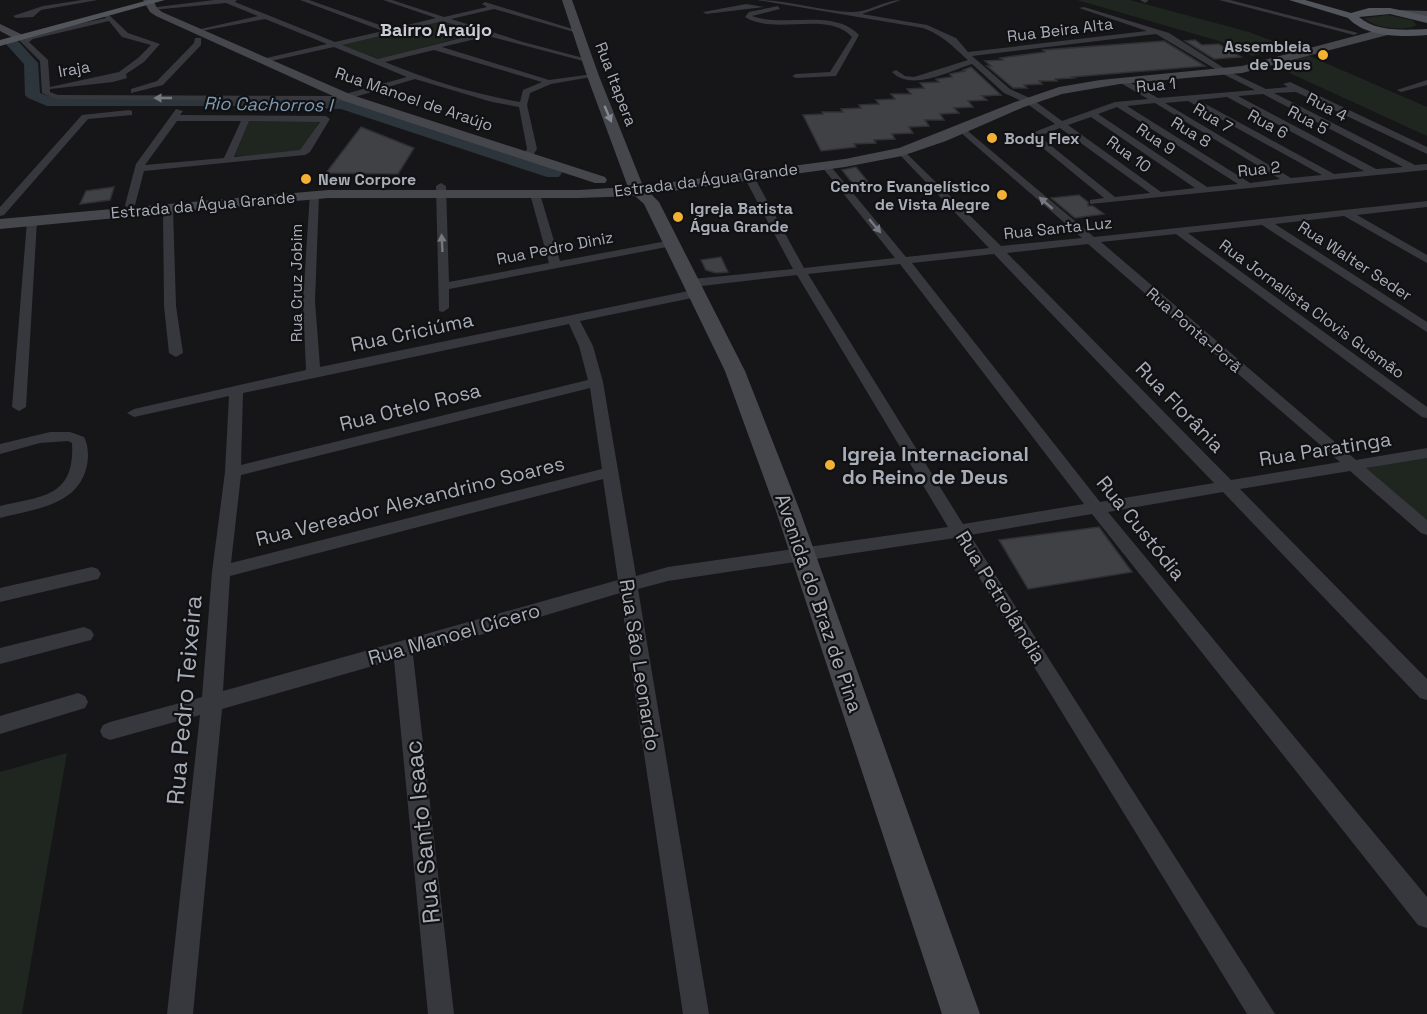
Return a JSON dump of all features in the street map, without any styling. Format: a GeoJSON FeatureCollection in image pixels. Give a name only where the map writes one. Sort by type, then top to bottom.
{"type":"FeatureCollection","features":[{"type":"Feature","properties":{"kind":"main road","name":"Rua Itapera"},"geometry":{"type":"LineString","coordinates":[[567,0],[593,76],[638,186]]}},
{"type":"Feature","properties":{"kind":"main road"},"geometry":{"type":"LineString","coordinates":[[1310,0],[1368,12],[1426,17]]}},
{"type":"Feature","properties":{"kind":"main road"},"geometry":{"type":"LineString","coordinates":[[0,27],[18,36],[109,17],[149,3]]}},
{"type":"Feature","properties":{"kind":"main road"},"geometry":{"type":"LineString","coordinates":[[0,41],[149,3]]}},
{"type":"Feature","properties":{"kind":"main road","name":"Rua Manoel de Araújo"},"geometry":{"type":"LineString","coordinates":[[149,3],[159,14],[198,35],[266,61],[348,98],[528,156],[574,183]]}},
{"type":"Feature","properties":{"kind":"main road"},"geometry":{"type":"LineString","coordinates":[[1293,5],[1352,16],[1368,12]]}},
{"type":"Feature","properties":{"kind":"main road"},"geometry":{"type":"LineString","coordinates":[[1352,16],[1355,21],[1364,25],[1394,32],[1424,33]]}},
{"type":"Feature","properties":{"kind":"main road","name":"Estrada da Água Grande"},"geometry":{"type":"LineString","coordinates":[[440,190],[550,185],[600,180],[638,186],[669,178],[824,159],[882,149],[1087,80],[1223,70],[1368,30],[1364,25]]}},
{"type":"Feature","properties":{"kind":"main road","name":"Estrada da Água Grande"},"geometry":{"type":"LineString","coordinates":[[0,215],[304,189],[440,190],[535,194],[574,183],[638,186],[825,165],[902,152],[963,130],[1025,99],[1076,87],[1223,70],[1374,34],[1394,32]]}},
{"type":"Feature","properties":{"kind":"main road","name":"Avenida do Braz de Pina"},"geometry":{"type":"LineString","coordinates":[[638,186],[672,243],[732,363],[802,554],[961,1014]]}},
{"type":"Feature","properties":{"kind":"main road","name":"Estrada da Água Grande"},"geometry":{"type":"LineString","coordinates":[[0,224],[385,190]]}},
{"type":"Feature","properties":{"kind":"street"},"geometry":{"type":"LineString","coordinates":[[67,13],[35,12],[104,0]]}},
{"type":"Feature","properties":{"kind":"street"},"geometry":{"type":"LineString","coordinates":[[149,3],[234,0]]}},
{"type":"Feature","properties":{"kind":"street"},"geometry":{"type":"LineString","coordinates":[[303,0],[390,31]]}},
{"type":"Feature","properties":{"kind":"street"},"geometry":{"type":"LineString","coordinates":[[386,0],[486,34],[587,60]]}},
{"type":"Feature","properties":{"kind":"street"},"geometry":{"type":"LineString","coordinates":[[472,0],[576,31]]}},
{"type":"Feature","properties":{"kind":"street","name":"Rua 10"},"geometry":{"type":"LineString","coordinates":[[760,0],[856,14],[934,29],[953,40],[1007,91],[1025,99],[1160,195]]}},
{"type":"Feature","properties":{"kind":"street"},"geometry":{"type":"LineString","coordinates":[[856,14],[898,0]]}},
{"type":"Feature","properties":{"kind":"street"},"geometry":{"type":"LineString","coordinates":[[1222,0],[1354,33]]}},
{"type":"Feature","properties":{"kind":"street"},"geometry":{"type":"LineString","coordinates":[[226,1],[415,77],[495,100],[523,105]]}},
{"type":"Feature","properties":{"kind":"street"},"geometry":{"type":"LineString","coordinates":[[840,12],[853,4]]}},
{"type":"Feature","properties":{"kind":"street"},"geometry":{"type":"LineString","coordinates":[[793,5],[752,13],[748,17],[774,24],[834,24],[848,28],[856,37],[833,74],[796,76]]}},
{"type":"Feature","properties":{"kind":"street"},"geometry":{"type":"LineString","coordinates":[[706,12],[746,6],[774,9]]}},
{"type":"Feature","properties":{"kind":"street"},"geometry":{"type":"LineString","coordinates":[[266,61],[493,7]]}},
{"type":"Feature","properties":{"kind":"street","name":"Rua 4"},"geometry":{"type":"LineString","coordinates":[[1082,8],[1166,35],[1264,92],[1414,168]]}},
{"type":"Feature","properties":{"kind":"street"},"geometry":{"type":"LineString","coordinates":[[109,17],[27,39],[46,59],[55,93],[130,92],[151,87],[160,83],[198,43],[198,35],[263,17]]}},
{"type":"Feature","properties":{"kind":"street","name":"Iraja"},"geometry":{"type":"LineString","coordinates":[[53,88],[101,80],[110,75],[121,74],[141,60],[156,44],[125,35],[109,17]]}},
{"type":"Feature","properties":{"kind":"street","name":"Rua Beira Alta"},"geometry":{"type":"LineString","coordinates":[[966,54],[1157,32]]}},
{"type":"Feature","properties":{"kind":"street"},"geometry":{"type":"LineString","coordinates":[[377,62],[486,34]]}},
{"type":"Feature","properties":{"kind":"street"},"geometry":{"type":"LineString","coordinates":[[18,36],[44,60],[44,83],[46,93],[50,96],[348,98],[415,77]]}},
{"type":"Feature","properties":{"kind":"street"},"geometry":{"type":"LineString","coordinates":[[433,47],[549,82]]}},
{"type":"Feature","properties":{"kind":"street"},"geometry":{"type":"LineString","coordinates":[[896,72],[903,78],[914,79],[974,61]]}},
{"type":"Feature","properties":{"kind":"street"},"geometry":{"type":"LineString","coordinates":[[528,156],[532,149],[523,105],[526,92],[549,82],[593,76]]}},
{"type":"Feature","properties":{"kind":"street","name":"Rua 7"},"geometry":{"type":"LineString","coordinates":[[1122,80],[1289,181]]}},
{"type":"Feature","properties":{"kind":"street"},"geometry":{"type":"LineString","coordinates":[[1280,81],[1427,151]]}},
{"type":"Feature","properties":{"kind":"street"},"geometry":{"type":"LineString","coordinates":[[1401,90],[1427,82]]}},
{"type":"Feature","properties":{"kind":"street","name":"Rua 1"},"geometry":{"type":"LineString","coordinates":[[1113,200],[1032,135],[1118,104],[1297,89]]}},
{"type":"Feature","properties":{"kind":"street","name":"Rua 5"},"geometry":{"type":"LineString","coordinates":[[1227,94],[1374,172]]}},
{"type":"Feature","properties":{"kind":"street","name":"Rua 6"},"geometry":{"type":"LineString","coordinates":[[1189,98],[1333,177]]}},
{"type":"Feature","properties":{"kind":"street","name":"Rua 8"},"geometry":{"type":"LineString","coordinates":[[1118,104],[1248,186]]}},
{"type":"Feature","properties":{"kind":"street"},"geometry":{"type":"LineString","coordinates":[[130,205],[139,169],[183,105]]}},
{"type":"Feature","properties":{"kind":"street"},"geometry":{"type":"LineString","coordinates":[[0,215],[85,117],[129,113]]}},
{"type":"Feature","properties":{"kind":"street","name":"Rua 9"},"geometry":{"type":"LineString","coordinates":[[1091,113],[1204,190]]}},
{"type":"Feature","properties":{"kind":"street"},"geometry":{"type":"LineString","coordinates":[[139,169],[288,156],[307,150],[326,119],[173,118]]}},
{"type":"Feature","properties":{"kind":"street"},"geometry":{"type":"LineString","coordinates":[[228,160],[246,119]]}},
{"type":"Feature","properties":{"kind":"street","name":"Rua Ponta-Porã"},"geometry":{"type":"LineString","coordinates":[[963,130],[1427,529]]}},
{"type":"Feature","properties":{"kind":"street","name":"Rua Florânia"},"geometry":{"type":"LineString","coordinates":[[902,152],[1427,692]]}},
{"type":"Feature","properties":{"kind":"street","name":"Rua Custódia"},"geometry":{"type":"LineString","coordinates":[[825,165],[904,261],[1096,508],[1427,916]]}},
{"type":"Feature","properties":{"kind":"street","name":"Rua 2"},"geometry":{"type":"LineString","coordinates":[[1094,202],[1427,167]]}},
{"type":"Feature","properties":{"kind":"street","name":"Rua Petrolândia"},"geometry":{"type":"LineString","coordinates":[[748,175],[801,273],[959,531],[1262,1014]]}},
{"type":"Feature","properties":{"kind":"street"},"geometry":{"type":"LineString","coordinates":[[440,190],[443,308]]}},
{"type":"Feature","properties":{"kind":"street"},"geometry":{"type":"LineString","coordinates":[[535,194],[556,265]]}},
{"type":"Feature","properties":{"kind":"street","name":"Rua Cruz Jobim"},"geometry":{"type":"LineString","coordinates":[[313,373],[309,301],[314,195]]}},
{"type":"Feature","properties":{"kind":"street","name":"Rua Santa Luz"},"geometry":{"type":"LineString","coordinates":[[695,288],[904,261],[1427,204]]}},
{"type":"Feature","properties":{"kind":"street"},"geometry":{"type":"LineString","coordinates":[[168,209],[170,306],[177,353]]}},
{"type":"Feature","properties":{"kind":"street"},"geometry":{"type":"LineString","coordinates":[[1346,213],[1427,260]]}},
{"type":"Feature","properties":{"kind":"street"},"geometry":{"type":"LineString","coordinates":[[19,407],[32,220]]}},
{"type":"Feature","properties":{"kind":"street","name":"Rua Walter Seder"},"geometry":{"type":"LineString","coordinates":[[1265,222],[1427,328]]}},
{"type":"Feature","properties":{"kind":"street","name":"Rua Jornalista Clovis Gusmão"},"geometry":{"type":"LineString","coordinates":[[1178,231],[1427,414]]}},
{"type":"Feature","properties":{"kind":"street","name":"Rua Pedro Diniz"},"geometry":{"type":"LineString","coordinates":[[444,285],[672,243]]}},
{"type":"Feature","properties":{"kind":"street","name":"Rua Criciúma"},"geometry":{"type":"LineString","coordinates":[[134,413],[236,389],[573,319],[695,288]]}},
{"type":"Feature","properties":{"kind":"street","name":"Rua São Leonardo"},"geometry":{"type":"LineString","coordinates":[[573,319],[586,346],[596,382],[626,584],[696,1014]]}},
{"type":"Feature","properties":{"kind":"street","name":"Rua Otelo Rosa"},"geometry":{"type":"LineString","coordinates":[[233,472],[596,382]]}},
{"type":"Feature","properties":{"kind":"street","name":"Rua Pedro Teixeira"},"geometry":{"type":"LineString","coordinates":[[180,1014],[212,702],[221,572],[233,472],[236,389]]}},
{"type":"Feature","properties":{"kind":"street"},"geometry":{"type":"LineString","coordinates":[[0,449],[55,436],[70,436],[79,440],[82,458],[80,473],[75,484],[65,492],[43,501],[0,512]]}},
{"type":"Feature","properties":{"kind":"street","name":"Rua Paratinga"},"geometry":{"type":"LineString","coordinates":[[802,554],[959,531],[1427,453]]}},
{"type":"Feature","properties":{"kind":"street","name":"Rua Vereador Alexandrino Soares"},"geometry":{"type":"LineString","coordinates":[[221,572],[610,472]]}},
{"type":"Feature","properties":{"kind":"street","name":"Rua Manoel Cícero"},"geometry":{"type":"LineString","coordinates":[[110,731],[403,650],[626,584],[668,574],[802,554]]}},
{"type":"Feature","properties":{"kind":"street"},"geometry":{"type":"LineString","coordinates":[[0,596],[92,574]]}},
{"type":"Feature","properties":{"kind":"street"},"geometry":{"type":"LineString","coordinates":[[0,656],[84,635]]}},
{"type":"Feature","properties":{"kind":"street","name":"Rua Santo Isaac"},"geometry":{"type":"LineString","coordinates":[[403,650],[441,1014]]}},
{"type":"Feature","properties":{"kind":"street"},"geometry":{"type":"LineString","coordinates":[[0,725],[78,702]]}},
{"type":"Feature","properties":{"kind":"shaded area"},"geometry":{"type":"Polygon","coordinates":[[[1077,0],[1130,0],[1249,32],[1288,47],[1252,56],[1219,41],[1077,0]]]}},
{"type":"Feature","properties":{"kind":"shaded area"},"geometry":{"type":"Polygon","coordinates":[[[1388,15],[1412,20],[1417,25],[1390,28],[1364,18],[1388,15]]]}},
{"type":"Feature","properties":{"kind":"shaded area"},"geometry":{"type":"Polygon","coordinates":[[[444,20],[478,33],[379,59],[340,45],[444,20]]]}},
{"type":"Feature","properties":{"kind":"shaded area"},"geometry":{"type":"Polygon","coordinates":[[[1307,55],[1427,107],[1427,136],[1272,65],[1307,55]]]}},
{"type":"Feature","properties":{"kind":"shaded area"},"geometry":{"type":"Polygon","coordinates":[[[249,120],[321,120],[297,155],[235,156],[249,120]]]}},
{"type":"Feature","properties":{"kind":"shaded area"},"geometry":{"type":"Polygon","coordinates":[[[1427,457],[1427,526],[1361,469],[1427,457]]]}},
{"type":"Feature","properties":{"kind":"shaded area"},"geometry":{"type":"Polygon","coordinates":[[[67,753],[22,1014],[0,1014],[0,772],[67,753]]]}},
{"type":"Feature","properties":{"kind":"building"},"geometry":{"type":"Polygon","coordinates":[[[1195,40],[1202,45],[1219,44],[1241,57],[1214,59],[1185,41],[1195,40]]]}},
{"type":"Feature","properties":{"kind":"building"},"geometry":{"type":"Polygon","coordinates":[[[1164,41],[1205,66],[1072,77],[1074,78],[1039,81],[1042,84],[1024,85],[1027,88],[1013,88],[987,66],[991,66],[985,61],[1045,52],[1043,50],[1164,41]]]}},
{"type":"Feature","properties":{"kind":"building"},"geometry":{"type":"Polygon","coordinates":[[[971,67],[1001,95],[982,96],[987,100],[968,101],[973,107],[954,108],[959,113],[940,114],[944,120],[925,120],[929,126],[909,127],[913,133],[892,134],[895,139],[874,140],[876,143],[854,144],[856,147],[821,151],[803,115],[843,112],[841,109],[879,104],[876,100],[895,99],[891,94],[911,94],[907,89],[924,88],[920,83],[939,82],[936,79],[952,77],[950,74],[965,71],[963,70],[971,67]]]}},
{"type":"Feature","properties":{"kind":"building"},"geometry":{"type":"Polygon","coordinates":[[[361,127],[414,148],[398,174],[326,173],[361,127]]]}},
{"type":"Feature","properties":{"kind":"building"},"geometry":{"type":"Polygon","coordinates":[[[856,167],[869,183],[853,184],[842,170],[856,167]]]}},
{"type":"Feature","properties":{"kind":"building"},"geometry":{"type":"Polygon","coordinates":[[[114,187],[110,200],[80,204],[86,191],[114,187]]]}},
{"type":"Feature","properties":{"kind":"building"},"geometry":{"type":"Polygon","coordinates":[[[1079,195],[1088,202],[1088,206],[1093,206],[1104,214],[1075,218],[1051,198],[1079,195]]]}},
{"type":"Feature","properties":{"kind":"building"},"geometry":{"type":"Polygon","coordinates":[[[721,257],[728,272],[716,273],[706,270],[701,260],[721,257]]]}},
{"type":"Feature","properties":{"kind":"building"},"geometry":{"type":"Polygon","coordinates":[[[1099,527],[1132,572],[1028,589],[999,540],[1099,527]]]}},
{"type":"Feature","properties":{"kind":"waterway","name":"Rio Cachorros I"},"geometry":{"type":"LineString","coordinates":[[12,43],[31,63],[33,95],[47,101],[237,101],[343,104],[553,173]]}},
{"type":"Feature","properties":{"kind":"place","name":"Assembleia de Deus"},"geometry":{"type":"Point","coordinates":[1323,55]}},
{"type":"Feature","properties":{"kind":"place","name":"Body Flex"},"geometry":{"type":"Point","coordinates":[992,138]}},
{"type":"Feature","properties":{"kind":"place","name":"New Corpore"},"geometry":{"type":"Point","coordinates":[306,179]}},
{"type":"Feature","properties":{"kind":"place","name":"Centro Evangelístico de Vista Alegre"},"geometry":{"type":"Point","coordinates":[1002,195]}},
{"type":"Feature","properties":{"kind":"place","name":"Igreja Batista Água Grande"},"geometry":{"type":"Point","coordinates":[678,217]}},
{"type":"Feature","properties":{"kind":"place","name":"Igreja Internacional do Reino de Deus"},"geometry":{"type":"Point","coordinates":[830,465]}},
{"type":"Feature","properties":{"kind":"district","name":"Bairro Araújo"},"geometry":{"type":"Point","coordinates":[436,29]}}]}
